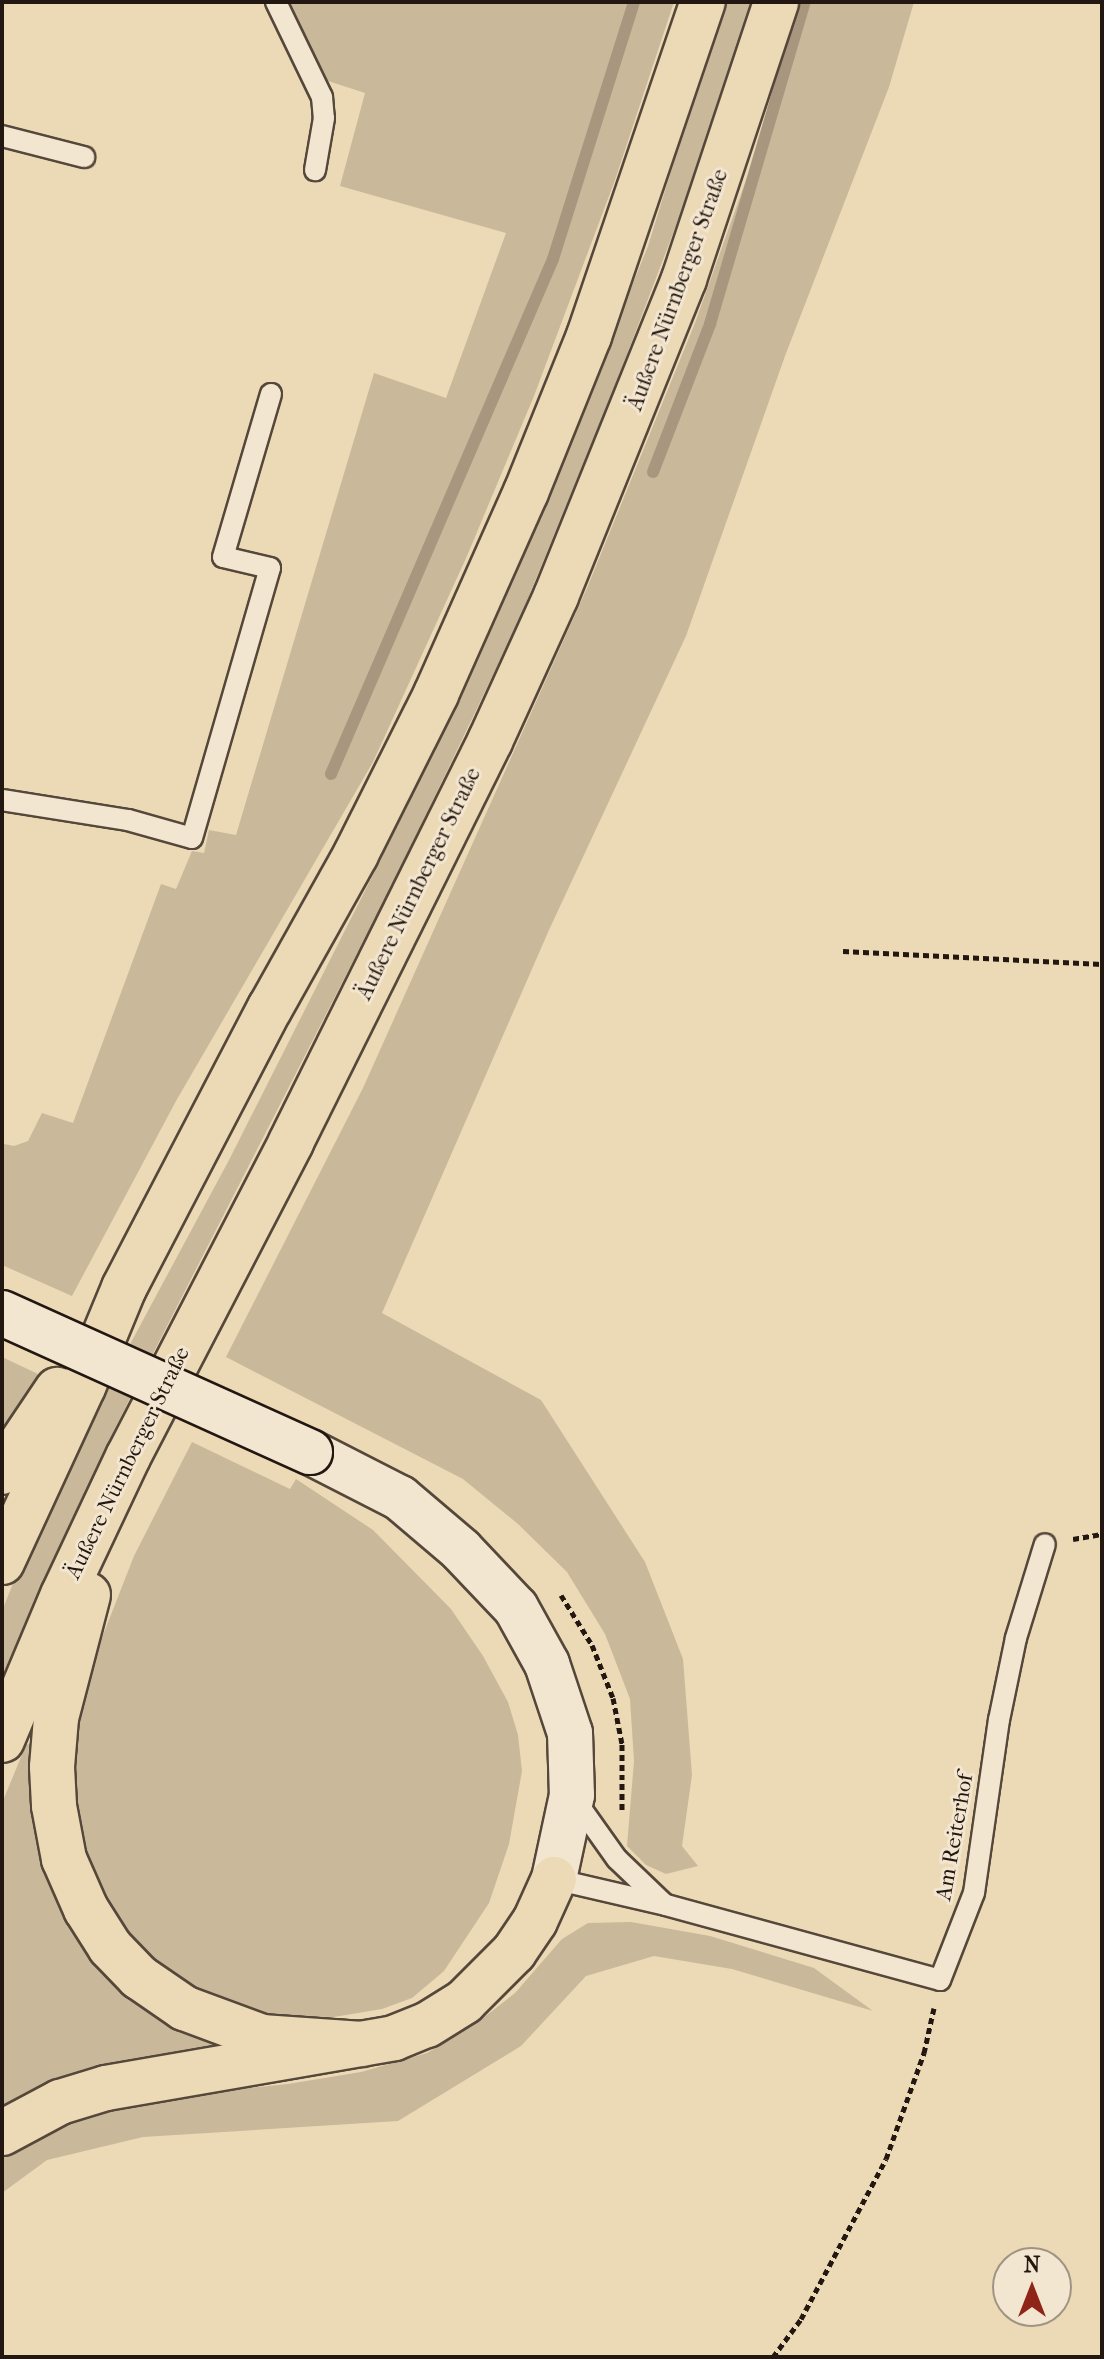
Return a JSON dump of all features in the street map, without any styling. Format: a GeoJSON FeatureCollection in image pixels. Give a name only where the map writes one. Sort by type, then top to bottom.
{"type":"FeatureCollection","features":[{"type":"Feature","properties":{"kind":"highway"},"geometry":{"type":"LineString","coordinates":[[2,1562],[83,1387],[124,1288],[270,1008],[356,854],[436,694],[526,492],[589,336],[703,2]]}},
{"type":"Feature","properties":{"kind":"highway","name":"Äußere Nürnberger Straße"},"geometry":{"type":"LineString","coordinates":[[2,1740],[63,1595],[128,1457],[320,1084],[490,741],[556,596],[684,279],[776,2]]}},
{"type":"Feature","properties":{"kind":"highway"},"geometry":{"type":"LineString","coordinates":[[2,1472],[124,1288]]}},
{"type":"Feature","properties":{"kind":"highway"},"geometry":{"type":"LineString","coordinates":[[128,1457],[56,1718],[53,1793],[64,1859],[86,1909],[110,1947],[139,1977],[184,2008],[262,2037],[362,2044]]}},
{"type":"Feature","properties":{"kind":"highway"},"geometry":{"type":"LineString","coordinates":[[2,2133],[60,2102],[106,2088],[394,2038],[427,2025],[464,2002],[514,1952],[535,1921],[554,1879]]}},
{"type":"Feature","properties":{"kind":"street"},"geometry":{"type":"LineString","coordinates":[[2,1313],[310,1452],[400,1498],[461,1550],[516,1608],[547,1664],[570,1733],[572,1795],[554,1879]]}},
{"type":"Feature","properties":{"kind":"lane"},"geometry":{"type":"LineString","coordinates":[[276,2],[322,97],[324,118],[315,170]]}},
{"type":"Feature","properties":{"kind":"lane"},"geometry":{"type":"LineString","coordinates":[[2,136],[84,157]]}},
{"type":"Feature","properties":{"kind":"lane"},"geometry":{"type":"LineString","coordinates":[[2,800],[128,820],[192,838],[270,568],[223,557],[271,394]]}},
{"type":"Feature","properties":{"kind":"lane","name":"Am Reiterhof"},"geometry":{"type":"LineString","coordinates":[[940,1980],[974,1893],[999,1720],[1016,1638],[1045,1544]]}},
{"type":"Feature","properties":{"kind":"lane"},"geometry":{"type":"LineString","coordinates":[[572,1795],[617,1859],[666,1905]]}},
{"type":"Feature","properties":{"kind":"lane"},"geometry":{"type":"LineString","coordinates":[[554,1879],[666,1905],[940,1980]]}},
{"type":"Feature","properties":{"kind":"path"},"geometry":{"type":"LineString","coordinates":[[843,951],[1102,964]]}},
{"type":"Feature","properties":{"kind":"path"},"geometry":{"type":"LineString","coordinates":[[773,2357],[801,2319],[886,2159],[924,2053],[940,1980]]}},
{"type":"Feature","properties":{"kind":"shaded area"},"geometry":{"type":"Polygon","coordinates":[[[283,2],[674,2],[615,180],[534,396],[467,556],[373,762],[176,1101],[72,1296],[2,1265],[4,1144],[14,1146],[28,1141],[42,1113],[73,1123],[161,884],[176,889],[192,851],[204,853],[209,830],[236,835],[374,373],[446,398],[506,233],[340,186],[365,93],[322,79],[283,2]]]}},
{"type":"Feature","properties":{"kind":"shaded area"},"geometry":{"type":"Polygon","coordinates":[[[723,2],[751,2],[693,181],[613,391],[517,625],[399,871],[115,1428],[2,1676],[2,1611],[12,1586],[91,1417],[229,1160],[380,861],[524,554],[648,246],[723,2]]]}},
{"type":"Feature","properties":{"kind":"shaded area"},"geometry":{"type":"Polygon","coordinates":[[[804,2],[914,2],[889,87],[785,356],[686,636],[549,930],[382,1313],[541,1400],[645,1562],[683,1659],[692,1775],[682,1846],[698,1866],[666,1874],[646,1865],[627,1846],[634,1761],[630,1699],[605,1634],[567,1572],[518,1524],[463,1479],[226,1357],[363,1088],[587,588],[695,323],[772,107],[804,2]]]}},
{"type":"Feature","properties":{"kind":"shaded area"},"geometry":{"type":"Polygon","coordinates":[[[2,1357],[38,1374],[2,1445],[2,1357]]]}},
{"type":"Feature","properties":{"kind":"shaded area"},"geometry":{"type":"Polygon","coordinates":[[[192,1442],[290,1489],[296,1479],[373,1530],[451,1609],[483,1656],[508,1702],[518,1735],[522,1771],[509,1844],[489,1903],[444,1971],[412,1998],[382,2009],[334,2017],[262,2016],[190,1989],[152,1963],[127,1939],[87,1866],[71,1782],[81,1691],[134,1556],[192,1442]]]}},
{"type":"Feature","properties":{"kind":"shaded area"},"geometry":{"type":"Polygon","coordinates":[[[32,1743],[48,1868],[226,2046],[2,2111],[2,1803],[26,1745],[32,1743]]]}},
{"type":"Feature","properties":{"kind":"shaded area"},"geometry":{"type":"Polygon","coordinates":[[[631,1922],[710,1936],[814,1968],[873,2011],[732,1969],[654,1956],[586,1976],[521,2046],[398,2121],[143,2137],[47,2160],[2,2193],[2,2149],[48,2125],[171,2096],[288,2084],[361,2072],[427,2053],[478,2022],[515,1993],[562,1939],[588,1923],[631,1922]]]}},
{"type":"Feature","properties":{"kind":"waterway"},"geometry":{"type":"LineString","coordinates":[[331,774],[553,259],[634,2]]}},
{"type":"Feature","properties":{"kind":"waterway"},"geometry":{"type":"LineString","coordinates":[[653,472],[710,324],[805,2]]}}]}
